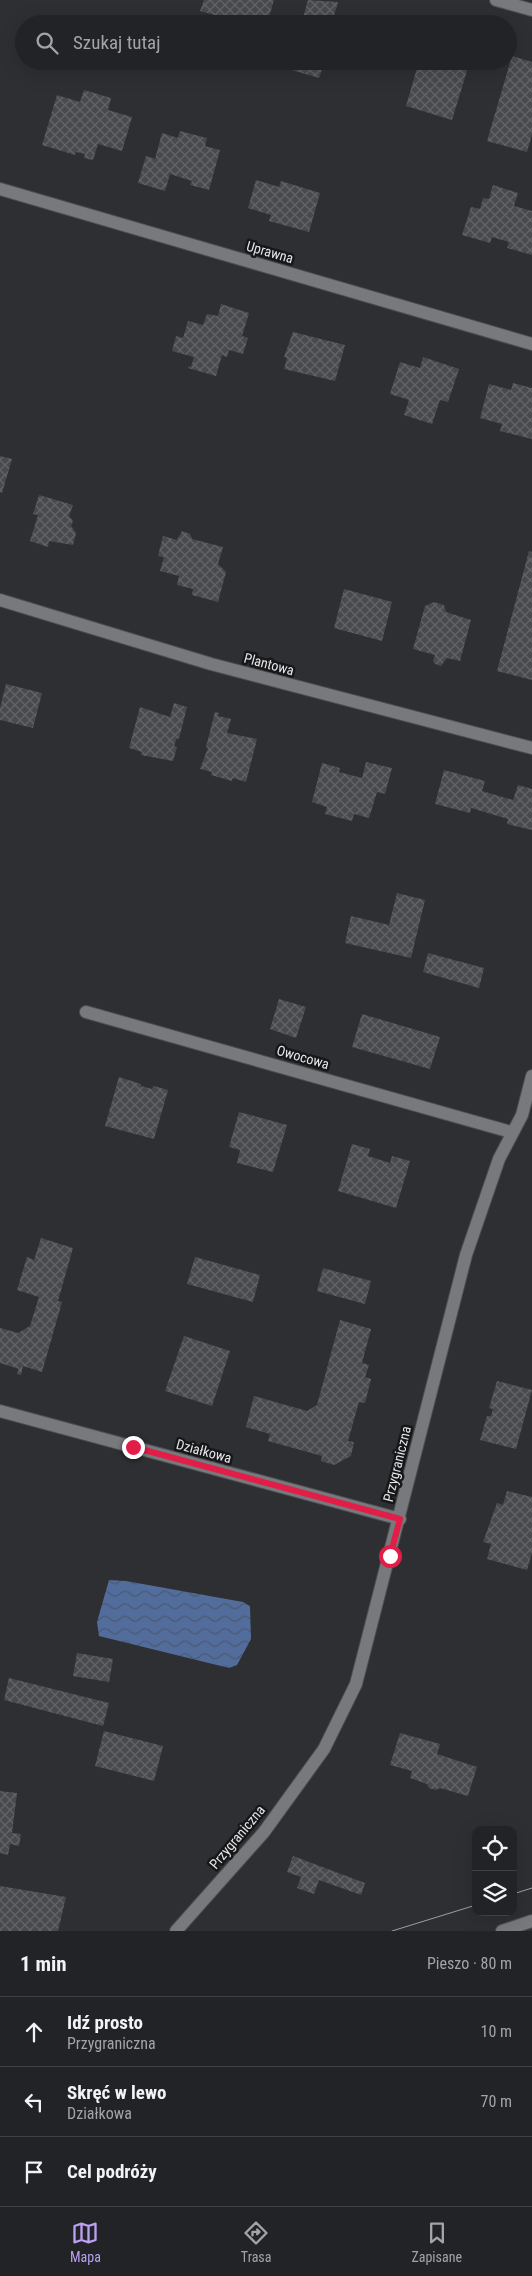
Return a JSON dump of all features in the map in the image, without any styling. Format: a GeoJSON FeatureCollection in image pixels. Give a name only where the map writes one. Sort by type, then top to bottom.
{"type":"FeatureCollection","features":[{"type":"Feature","properties":{"kind":"street"},"geometry":{"type":"LineString","coordinates":[[496,0],[532,10]]}},
{"type":"Feature","properties":{"kind":"street","name":"Uprawna"},"geometry":{"type":"LineString","coordinates":[[0,189],[532,344]]}},
{"type":"Feature","properties":{"kind":"street","name":"Plantowa"},"geometry":{"type":"LineString","coordinates":[[0,600],[211,664],[532,748]]}},
{"type":"Feature","properties":{"kind":"street","name":"Owocowa"},"geometry":{"type":"LineString","coordinates":[[86,1012],[511,1132]]}},
{"type":"Feature","properties":{"kind":"street","name":"Przygraniczna"},"geometry":{"type":"LineString","coordinates":[[176,1931],[264,1832],[324,1749],[356,1684],[400,1519],[446,1324],[466,1254],[499,1159],[511,1132],[522,1115],[532,1076]]}},
{"type":"Feature","properties":{"kind":"street","name":"Działkowa"},"geometry":{"type":"LineString","coordinates":[[0,1411],[400,1519]]}},
{"type":"Feature","properties":{"kind":"street"},"geometry":{"type":"LineString","coordinates":[[502,1931],[532,1921]]}},
{"type":"Feature","properties":{"kind":"water"},"geometry":{"type":"Polygon","coordinates":[[[109,1580],[126,1581],[243,1602],[250,1606],[251,1639],[237,1665],[229,1668],[99,1636],[97,1622],[109,1580]]]}},
{"type":"Feature","properties":{"kind":"building"},"geometry":{"type":"Polygon","coordinates":[[[204,0],[274,0],[269,15],[215,15],[200,11],[204,0]]]}},
{"type":"Feature","properties":{"kind":"building"},"geometry":{"type":"Polygon","coordinates":[[[308,0],[338,2],[334,15],[304,15],[308,0]]]}},
{"type":"Feature","properties":{"kind":"building"},"geometry":{"type":"Polygon","coordinates":[[[517,58],[532,62],[532,134],[527,152],[487,141],[508,70],[517,70],[517,58]]]}},
{"type":"Feature","properties":{"kind":"building"},"geometry":{"type":"Polygon","coordinates":[[[291,70],[322,70],[319,78],[291,70]]]}},
{"type":"Feature","properties":{"kind":"building"},"geometry":{"type":"Polygon","coordinates":[[[416,70],[467,70],[452,120],[406,106],[416,70]]]}},
{"type":"Feature","properties":{"kind":"building"},"geometry":{"type":"Polygon","coordinates":[[[84,90],[111,98],[108,110],[132,117],[122,151],[98,144],[93,160],[84,158],[85,154],[76,152],[75,155],[42,145],[57,95],[80,102],[84,90]]]}},
{"type":"Feature","properties":{"kind":"building"},"geometry":{"type":"Polygon","coordinates":[[[180,131],[207,138],[205,146],[220,150],[209,190],[190,185],[192,181],[170,174],[165,191],[138,183],[146,156],[155,159],[162,133],[178,138],[180,131]]]}},
{"type":"Feature","properties":{"kind":"building"},"geometry":{"type":"Polygon","coordinates":[[[256,180],[279,187],[281,181],[320,193],[309,232],[269,221],[271,215],[248,208],[256,180]]]}},
{"type":"Feature","properties":{"kind":"building"},"geometry":{"type":"Polygon","coordinates":[[[493,185],[518,193],[514,206],[532,211],[532,255],[507,248],[509,242],[492,237],[490,243],[462,235],[471,207],[480,209],[483,198],[489,199],[493,185]]]}},
{"type":"Feature","properties":{"kind":"building"},"geometry":{"type":"Polygon","coordinates":[[[221,304],[249,313],[242,336],[248,338],[243,354],[229,350],[227,357],[222,355],[216,376],[188,368],[189,366],[191,367],[194,357],[172,351],[176,336],[183,338],[188,321],[203,325],[207,314],[218,316],[221,304]]]}},
{"type":"Feature","properties":{"kind":"building"},"geometry":{"type":"Polygon","coordinates":[[[293,332],[345,345],[335,381],[284,369],[287,358],[284,357],[293,332]]]}},
{"type":"Feature","properties":{"kind":"building"},"geometry":{"type":"Polygon","coordinates":[[[423,357],[459,369],[448,402],[440,400],[432,424],[404,415],[409,400],[390,394],[400,362],[420,368],[423,357]]]}},
{"type":"Feature","properties":{"kind":"building"},"geometry":{"type":"Polygon","coordinates":[[[513,383],[532,388],[532,439],[500,431],[502,424],[480,418],[489,384],[511,390],[513,383]]]}},
{"type":"Feature","properties":{"kind":"building"},"geometry":{"type":"Polygon","coordinates":[[[0,456],[12,459],[2,493],[0,492],[0,456]]]}},
{"type":"Feature","properties":{"kind":"building"},"geometry":{"type":"Polygon","coordinates":[[[39,495],[73,505],[69,516],[73,521],[71,526],[76,533],[73,545],[49,541],[48,547],[30,541],[38,515],[33,514],[39,495]]]}},
{"type":"Feature","properties":{"kind":"building"},"geometry":{"type":"Polygon","coordinates":[[[182,531],[190,534],[192,539],[223,547],[218,564],[226,572],[218,602],[192,595],[193,589],[177,585],[179,576],[160,571],[164,557],[158,556],[163,536],[177,540],[182,531]]]}},
{"type":"Feature","properties":{"kind":"building"},"geometry":{"type":"Polygon","coordinates":[[[529,551],[532,552],[532,680],[497,671],[529,551]]]}},
{"type":"Feature","properties":{"kind":"building"},"geometry":{"type":"Polygon","coordinates":[[[344,589],[392,602],[382,641],[334,628],[344,589]]]}},
{"type":"Feature","properties":{"kind":"building"},"geometry":{"type":"Polygon","coordinates":[[[434,602],[444,605],[446,612],[471,620],[460,661],[447,658],[441,666],[433,661],[435,655],[413,649],[425,606],[434,602]]]}},
{"type":"Feature","properties":{"kind":"building"},"geometry":{"type":"Polygon","coordinates":[[[6,684],[42,693],[33,728],[0,720],[0,708],[6,684]]]}},
{"type":"Feature","properties":{"kind":"building"},"geometry":{"type":"Polygon","coordinates":[[[174,703],[187,707],[179,739],[177,738],[174,746],[177,747],[173,761],[141,755],[142,752],[129,748],[140,707],[170,717],[174,703]]]}},
{"type":"Feature","properties":{"kind":"building"},"geometry":{"type":"Polygon","coordinates":[[[215,712],[219,713],[218,716],[231,719],[227,733],[257,739],[246,782],[233,778],[232,781],[211,775],[212,772],[200,769],[208,748],[206,747],[215,712]]]}},
{"type":"Feature","properties":{"kind":"building"},"geometry":{"type":"Polygon","coordinates":[[[366,762],[392,768],[385,794],[377,792],[369,818],[354,814],[352,821],[325,814],[327,807],[312,802],[322,763],[340,768],[339,772],[362,778],[366,762]]]}},
{"type":"Feature","properties":{"kind":"building"},"geometry":{"type":"Polygon","coordinates":[[[444,770],[485,781],[482,791],[513,800],[518,785],[532,789],[532,830],[507,824],[508,819],[471,808],[470,813],[435,804],[444,770]]]}},
{"type":"Feature","properties":{"kind":"building"},"geometry":{"type":"Polygon","coordinates":[[[397,893],[425,900],[411,958],[345,943],[351,916],[389,925],[397,893]]]}},
{"type":"Feature","properties":{"kind":"building"},"geometry":{"type":"Polygon","coordinates":[[[428,953],[484,968],[479,988],[423,972],[428,953]]]}},
{"type":"Feature","properties":{"kind":"building"},"geometry":{"type":"Polygon","coordinates":[[[279,999],[306,1007],[296,1038],[270,1029],[279,999]]]}},
{"type":"Feature","properties":{"kind":"building"},"geometry":{"type":"Polygon","coordinates":[[[362,1014],[440,1037],[430,1069],[352,1047],[362,1014]]]}},
{"type":"Feature","properties":{"kind":"building"},"geometry":{"type":"Polygon","coordinates":[[[119,1077],[152,1089],[154,1086],[168,1090],[154,1139],[105,1126],[119,1077]]]}},
{"type":"Feature","properties":{"kind":"building"},"geometry":{"type":"Polygon","coordinates":[[[239,1112],[287,1125],[273,1172],[237,1163],[240,1150],[229,1147],[239,1112]]]}},
{"type":"Feature","properties":{"kind":"building"},"geometry":{"type":"Polygon","coordinates":[[[352,1144],[370,1149],[368,1156],[390,1163],[392,1156],[410,1161],[396,1208],[338,1191],[352,1144]]]}},
{"type":"Feature","properties":{"kind":"building"},"geometry":{"type":"Polygon","coordinates":[[[41,1238],[73,1248],[58,1301],[62,1302],[42,1372],[23,1366],[21,1375],[17,1374],[19,1369],[0,1363],[0,1328],[18,1333],[30,1326],[39,1297],[17,1290],[27,1257],[34,1260],[41,1238]]]}},
{"type":"Feature","properties":{"kind":"building"},"geometry":{"type":"Polygon","coordinates":[[[195,1257],[260,1275],[253,1302],[187,1284],[195,1257]]]}},
{"type":"Feature","properties":{"kind":"building"},"geometry":{"type":"Polygon","coordinates":[[[323,1268],[371,1281],[365,1304],[317,1291],[323,1268]]]}},
{"type":"Feature","properties":{"kind":"building"},"geometry":{"type":"Polygon","coordinates":[[[340,1320],[371,1329],[362,1363],[369,1365],[365,1377],[371,1379],[365,1403],[359,1402],[348,1441],[354,1442],[351,1456],[334,1465],[321,1461],[322,1456],[268,1441],[270,1434],[246,1427],[254,1396],[307,1411],[317,1405],[340,1320]]]}},
{"type":"Feature","properties":{"kind":"building"},"geometry":{"type":"Polygon","coordinates":[[[184,1336],[230,1351],[212,1406],[165,1391],[184,1336]]]}},
{"type":"Feature","properties":{"kind":"building"},"geometry":{"type":"Polygon","coordinates":[[[497,1381],[532,1390],[516,1449],[480,1440],[487,1416],[491,1416],[493,1409],[489,1408],[497,1381]]]}},
{"type":"Feature","properties":{"kind":"building"},"geometry":{"type":"Polygon","coordinates":[[[507,1491],[532,1497],[532,1553],[527,1570],[487,1559],[491,1544],[483,1542],[497,1503],[503,1505],[507,1491]]]}},
{"type":"Feature","properties":{"kind":"building"},"geometry":{"type":"Polygon","coordinates":[[[77,1653],[113,1659],[109,1682],[73,1676],[77,1653]]]}},
{"type":"Feature","properties":{"kind":"building"},"geometry":{"type":"Polygon","coordinates":[[[9,1678],[109,1703],[103,1726],[4,1700],[9,1678]]]}},
{"type":"Feature","properties":{"kind":"building"},"geometry":{"type":"Polygon","coordinates":[[[104,1731],[163,1746],[154,1781],[95,1766],[104,1731]]]}},
{"type":"Feature","properties":{"kind":"building"},"geometry":{"type":"Polygon","coordinates":[[[400,1733],[440,1744],[437,1754],[477,1767],[468,1796],[440,1788],[436,1790],[429,1788],[427,1784],[410,1778],[412,1771],[390,1765],[400,1733]]]}},
{"type":"Feature","properties":{"kind":"building"},"geometry":{"type":"Polygon","coordinates":[[[0,1791],[17,1793],[12,1833],[21,1834],[19,1846],[10,1844],[8,1855],[0,1853],[0,1791]]]}},
{"type":"Feature","properties":{"kind":"building"},"geometry":{"type":"Polygon","coordinates":[[[293,1856],[365,1883],[361,1895],[319,1880],[314,1894],[297,1888],[301,1877],[287,1872],[293,1856]]]}},
{"type":"Feature","properties":{"kind":"building"},"geometry":{"type":"Polygon","coordinates":[[[0,1886],[66,1897],[58,1931],[0,1931],[0,1886]]]}},
{"type":"Feature","properties":{"kind":"tram line"},"geometry":{"type":"LineString","coordinates":[[517,1893],[532,1888]]}},
{"type":"Feature","properties":{"kind":"tram line"},"geometry":{"type":"LineString","coordinates":[[392,1931],[472,1906]]}},
{"type":"Feature","properties":{"kind":"route"},"geometry":{"type":"LineString","coordinates":[[133,1447],[400,1519],[390,1556]]}}]}
